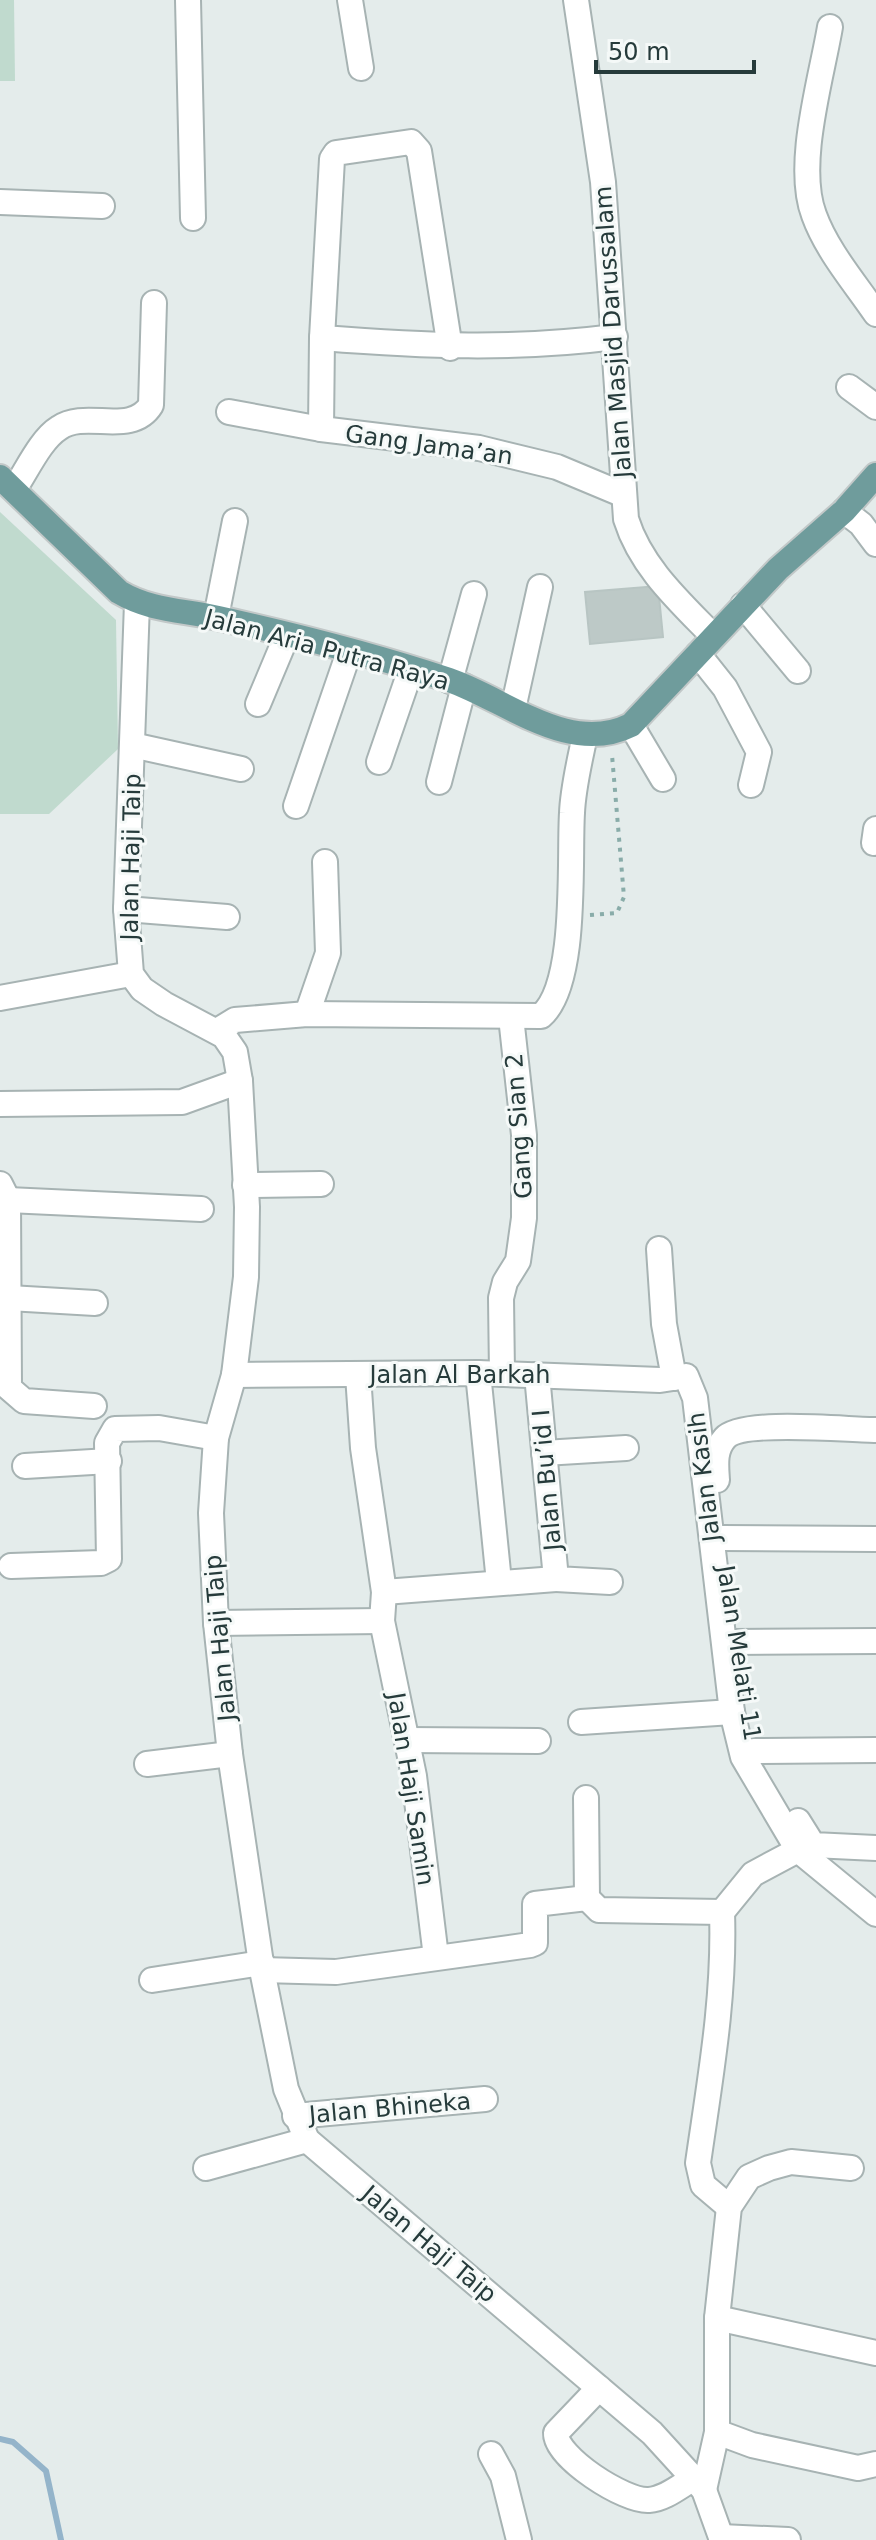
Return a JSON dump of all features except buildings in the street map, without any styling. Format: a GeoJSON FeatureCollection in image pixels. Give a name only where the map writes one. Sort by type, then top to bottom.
{"type":"FeatureCollection","features":[{"type":"Feature","properties":{"kind":"main road"},"geometry":{"type":"LineString","coordinates":[[621,730],[778,569],[844,511],[876,475]]}},
{"type":"Feature","properties":{"kind":"main road","name":"Jalan Aria Putra Raya"},"geometry":{"type":"LineString","coordinates":[[5,483],[94,569],[137,603],[168,611],[216,617],[411,669],[457,684],[560,731],[585,735],[621,730]]}},
{"type":"Feature","properties":{"kind":"street"},"geometry":{"type":"LineString","coordinates":[[188,0],[193,218]]}},
{"type":"Feature","properties":{"kind":"street"},"geometry":{"type":"LineString","coordinates":[[350,0],[361,68]]}},
{"type":"Feature","properties":{"kind":"street","name":"Jalan Masjid Darussalam"},"geometry":{"type":"LineString","coordinates":[[576,0],[601,168],[626,519],[633,543],[706,645],[759,752],[751,785]]}},
{"type":"Feature","properties":{"kind":"street"},"geometry":{"type":"LineString","coordinates":[[830,27],[809,149],[808,192],[820,230],[876,314]]}},
{"type":"Feature","properties":{"kind":"street"},"geometry":{"type":"LineString","coordinates":[[321,429],[322,338],[332,159],[342,150],[411,142],[419,151],[450,348]]}},
{"type":"Feature","properties":{"kind":"street"},"geometry":{"type":"LineString","coordinates":[[0,202],[102,206]]}},
{"type":"Feature","properties":{"kind":"street"},"geometry":{"type":"LineString","coordinates":[[5,483],[61,426],[80,421],[129,421],[147,413],[151,405],[154,303]]}},
{"type":"Feature","properties":{"kind":"street"},"geometry":{"type":"LineString","coordinates":[[322,338],[450,348],[552,345],[615,337]]}},
{"type":"Feature","properties":{"kind":"street"},"geometry":{"type":"LineString","coordinates":[[849,387],[876,407]]}},
{"type":"Feature","properties":{"kind":"street","name":"Gang Jama’an"},"geometry":{"type":"LineString","coordinates":[[229,412],[321,429],[479,448],[557,467],[624,495]]}},
{"type":"Feature","properties":{"kind":"street"},"geometry":{"type":"LineString","coordinates":[[844,511],[861,524],[876,544]]}},
{"type":"Feature","properties":{"kind":"street"},"geometry":{"type":"LineString","coordinates":[[216,617],[235,521]]}},
{"type":"Feature","properties":{"kind":"street"},"geometry":{"type":"LineString","coordinates":[[513,709],[540,587]]}},
{"type":"Feature","properties":{"kind":"street"},"geometry":{"type":"LineString","coordinates":[[439,782],[474,594]]}},
{"type":"Feature","properties":{"kind":"street","name":"Jalan Haji Taip"},"geometry":{"type":"LineString","coordinates":[[137,603],[126,909],[131,974],[142,989],[164,1004],[217,1031],[235,1052],[240,1081],[246,1277],[234,1375],[216,1438],[211,1513],[216,1623],[230,1754],[262,1966],[286,2089],[307,2140],[652,2433],[699,2484],[721,2538]]}},
{"type":"Feature","properties":{"kind":"street"},"geometry":{"type":"LineString","coordinates":[[743,605],[798,671]]}},
{"type":"Feature","properties":{"kind":"street"},"geometry":{"type":"LineString","coordinates":[[258,704],[287,635]]}},
{"type":"Feature","properties":{"kind":"street"},"geometry":{"type":"LineString","coordinates":[[296,806],[349,652]]}},
{"type":"Feature","properties":{"kind":"street"},"geometry":{"type":"LineString","coordinates":[[379,762],[411,669]]}},
{"type":"Feature","properties":{"kind":"street"},"geometry":{"type":"LineString","coordinates":[[621,730],[663,779]]}},
{"type":"Feature","properties":{"kind":"street"},"geometry":{"type":"LineString","coordinates":[[217,1031],[235,1020],[307,1014],[532,1019],[547,1011],[572,916],[572,811],[585,735]]}},
{"type":"Feature","properties":{"kind":"street"},"geometry":{"type":"LineString","coordinates":[[132,745],[241,769]]}},
{"type":"Feature","properties":{"kind":"street"},"geometry":{"type":"LineString","coordinates":[[307,1014],[328,953],[325,862]]}},
{"type":"Feature","properties":{"kind":"street"},"geometry":{"type":"LineString","coordinates":[[126,909],[227,917]]}},
{"type":"Feature","properties":{"kind":"street"},"geometry":{"type":"LineString","coordinates":[[0,998],[131,974]]}},
{"type":"Feature","properties":{"kind":"street","name":"Gang Sian 2"},"geometry":{"type":"LineString","coordinates":[[499,1582],[490,1373],[501,1298],[505,1282],[518,1261],[524,1218],[524,1135],[511,1017]]}},
{"type":"Feature","properties":{"kind":"street"},"geometry":{"type":"LineString","coordinates":[[0,1104],[182,1102],[240,1081]]}},
{"type":"Feature","properties":{"kind":"street"},"geometry":{"type":"LineString","coordinates":[[245,1185],[321,1184]]}},
{"type":"Feature","properties":{"kind":"street"},"geometry":{"type":"LineString","coordinates":[[94,1406],[24,1401],[12,1394],[7,1381],[9,1298],[4,1192],[201,1209]]}},
{"type":"Feature","properties":{"kind":"street","name":"Jalan Kasih"},"geometry":{"type":"LineString","coordinates":[[659,1249],[664,1324],[680,1377],[695,1398],[732,1712],[743,1757],[798,1850]]}},
{"type":"Feature","properties":{"kind":"street"},"geometry":{"type":"LineString","coordinates":[[9,1298],[95,1303]]}},
{"type":"Feature","properties":{"kind":"street","name":"Jalan Al Barkah"},"geometry":{"type":"LineString","coordinates":[[234,1375],[490,1373],[660,1380],[680,1377]]}},
{"type":"Feature","properties":{"kind":"street","name":"Jalan Haji Samin"},"geometry":{"type":"LineString","coordinates":[[358,1375],[363,1448],[384,1592],[382,1621],[407,1740],[436,1957]]}},
{"type":"Feature","properties":{"kind":"street","name":"Jalan Bu’id I"},"geometry":{"type":"LineString","coordinates":[[537,1375],[556,1579],[610,1582]]}},
{"type":"Feature","properties":{"kind":"street"},"geometry":{"type":"LineString","coordinates":[[11,1566],[101,1563],[109,1559],[108,1437],[118,1428],[159,1428],[216,1438]]}},
{"type":"Feature","properties":{"kind":"street","name":"Jalan Melati 11"},"geometry":{"type":"LineString","coordinates":[[876,1430],[751,1428],[723,1439],[715,1460],[733,1642],[754,1751],[813,1845],[876,1848]]}},
{"type":"Feature","properties":{"kind":"street"},"geometry":{"type":"LineString","coordinates":[[544,1453],[626,1448]]}},
{"type":"Feature","properties":{"kind":"street"},"geometry":{"type":"LineString","coordinates":[[25,1466],[109,1461]]}},
{"type":"Feature","properties":{"kind":"street"},"geometry":{"type":"LineString","coordinates":[[722,1538],[876,1539]]}},
{"type":"Feature","properties":{"kind":"street"},"geometry":{"type":"LineString","coordinates":[[384,1592],[556,1579]]}},
{"type":"Feature","properties":{"kind":"street"},"geometry":{"type":"LineString","coordinates":[[216,1623],[382,1621]]}},
{"type":"Feature","properties":{"kind":"street"},"geometry":{"type":"LineString","coordinates":[[733,1642],[876,1641]]}},
{"type":"Feature","properties":{"kind":"street"},"geometry":{"type":"LineString","coordinates":[[581,1722],[732,1712]]}},
{"type":"Feature","properties":{"kind":"street"},"geometry":{"type":"LineString","coordinates":[[407,1740],[538,1741]]}},
{"type":"Feature","properties":{"kind":"street"},"geometry":{"type":"LineString","coordinates":[[754,1751],[876,1750]]}},
{"type":"Feature","properties":{"kind":"street"},"geometry":{"type":"LineString","coordinates":[[147,1764],[230,1754]]}},
{"type":"Feature","properties":{"kind":"street"},"geometry":{"type":"LineString","coordinates":[[586,1798],[587,1898],[599,1910],[722,1912]]}},
{"type":"Feature","properties":{"kind":"street"},"geometry":{"type":"LineString","coordinates":[[729,2207],[703,2185],[698,2163],[718,2027],[724,1953],[722,1912],[753,1874],[798,1850],[876,1914]]}},
{"type":"Feature","properties":{"kind":"street"},"geometry":{"type":"LineString","coordinates":[[152,1980],[262,1966],[336,1972],[535,1943],[535,1904],[587,1898]]}},
{"type":"Feature","properties":{"kind":"street","name":"Jalan Bhineka"},"geometry":{"type":"LineString","coordinates":[[295,2116],[485,2099]]}},
{"type":"Feature","properties":{"kind":"street","name":"Jalan Bhineka"},"geometry":{"type":"LineString","coordinates":[[206,2168],[307,2140]]}},
{"type":"Feature","properties":{"kind":"street"},"geometry":{"type":"LineString","coordinates":[[599,2388],[556,2433],[559,2447],[595,2478],[635,2499],[657,2499],[699,2484],[717,2432],[717,2318],[729,2207],[749,2177],[769,2168],[791,2162],[851,2168]]}},
{"type":"Feature","properties":{"kind":"street"},"geometry":{"type":"LineString","coordinates":[[717,2318],[876,2353]]}},
{"type":"Feature","properties":{"kind":"street"},"geometry":{"type":"LineString","coordinates":[[717,2432],[752,2445],[858,2468],[876,2464]]}},
{"type":"Feature","properties":{"kind":"street"},"geometry":{"type":"LineString","coordinates":[[491,2454],[503,2476],[519,2540]]}},
{"type":"Feature","properties":{"kind":"street"},"geometry":{"type":"LineString","coordinates":[[721,2538],[788,2540]]}},
{"type":"Feature","properties":{"kind":"path"},"geometry":{"type":"LineString","coordinates":[[572,916],[617,913],[624,897],[621,730]]}},
{"type":"Feature","properties":{"kind":"green space"},"geometry":{"type":"Polygon","coordinates":[[[0,0],[14,0],[15,81],[0,81],[0,0]]]}},
{"type":"Feature","properties":{"kind":"green space"},"geometry":{"type":"Polygon","coordinates":[[[0,512],[116,620],[118,749],[49,814],[0,814],[0,512]]]}},
{"type":"Feature","properties":{"kind":"waterway"},"geometry":{"type":"LineString","coordinates":[[0,2439],[13,2442],[46,2471],[61,2540]]}}]}
